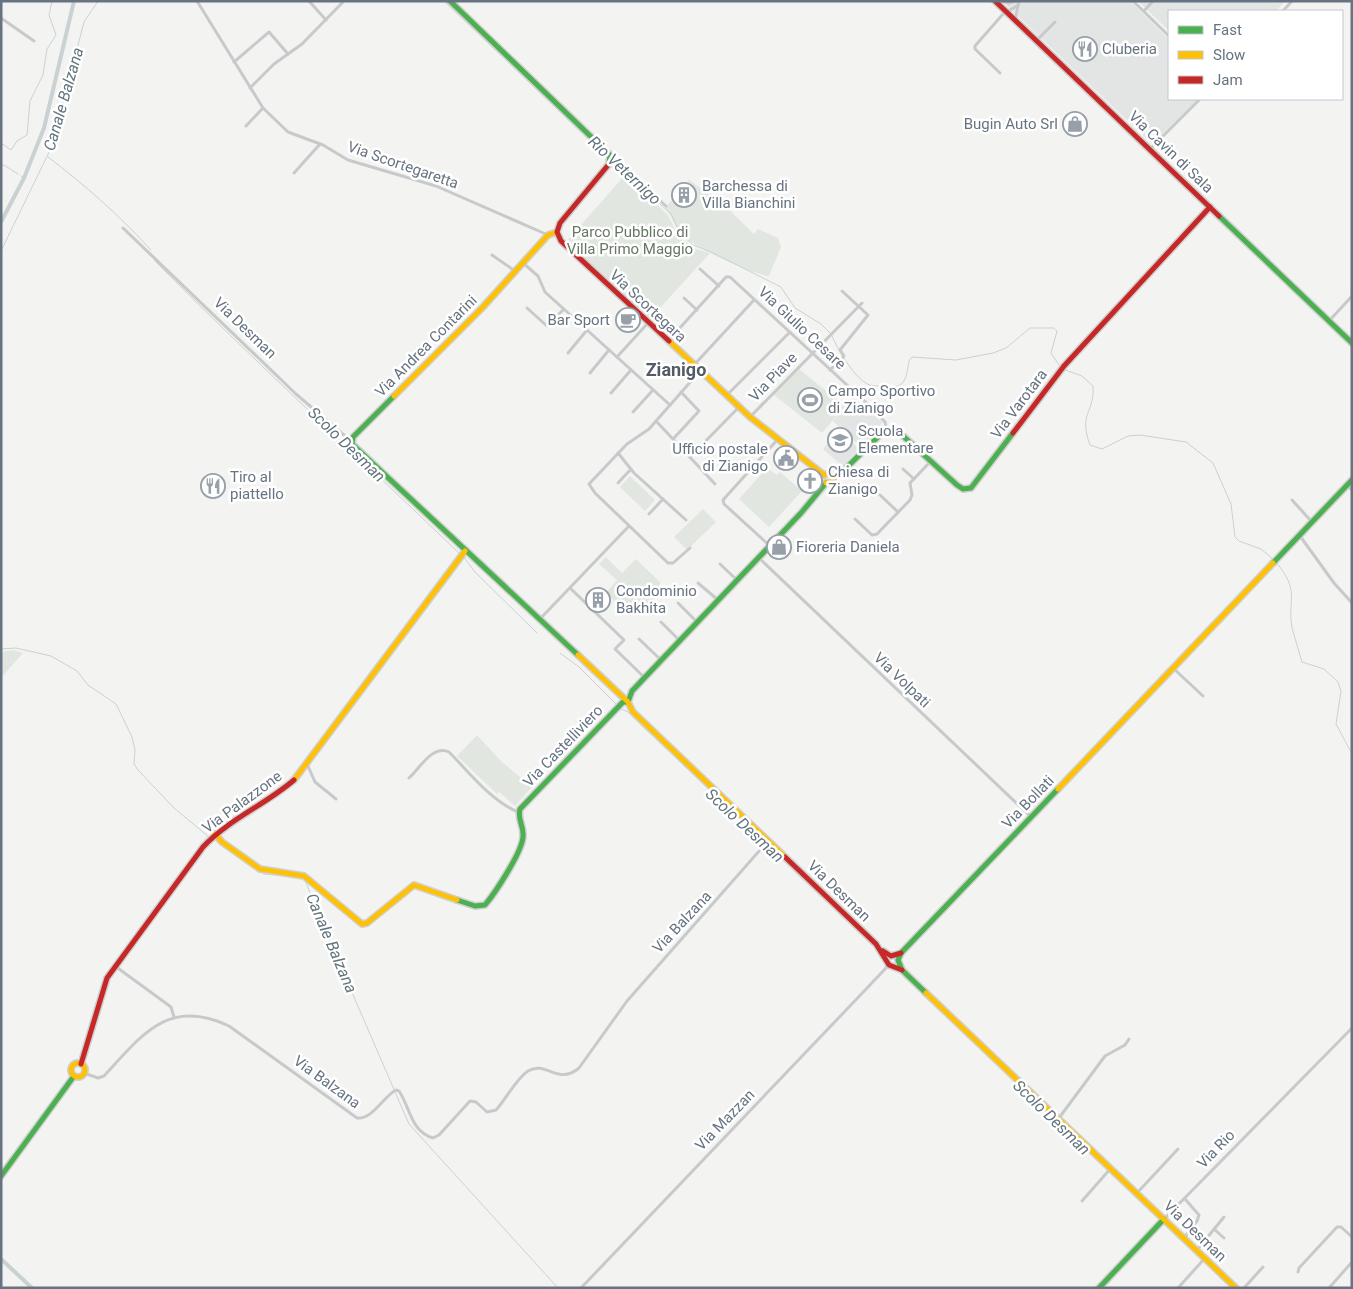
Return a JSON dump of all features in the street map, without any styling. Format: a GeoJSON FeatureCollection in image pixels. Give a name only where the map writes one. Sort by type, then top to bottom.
{"type":"FeatureCollection","features":[{"type":"Feature","properties":{"kind":"street","name":"Via Scortegaretta"},"geometry":{"type":"LineString","coordinates":[[198,1],[263,108],[280,126],[294,136],[320,144],[348,160],[445,190],[548,235]]}},
{"type":"Feature","properties":{"kind":"street"},"geometry":{"type":"LineString","coordinates":[[309,1],[326,20]]}},
{"type":"Feature","properties":{"kind":"street"},"geometry":{"type":"LineString","coordinates":[[250,88],[302,44],[344,1]]}},
{"type":"Feature","properties":{"kind":"street"},"geometry":{"type":"LineString","coordinates":[[450,1],[610,159],[666,206]]}},
{"type":"Feature","properties":{"kind":"street","name":"Via Cavin di Sala"},"geometry":{"type":"LineString","coordinates":[[995,1],[1352,343]]}},
{"type":"Feature","properties":{"kind":"street"},"geometry":{"type":"LineString","coordinates":[[1000,1],[1016,2]]}},
{"type":"Feature","properties":{"kind":"street"},"geometry":{"type":"LineString","coordinates":[[1133,1],[1168,35]]}},
{"type":"Feature","properties":{"kind":"street"},"geometry":{"type":"LineString","coordinates":[[1144,11],[1153,1]]}},
{"type":"Feature","properties":{"kind":"street"},"geometry":{"type":"LineString","coordinates":[[1000,72],[975,49],[977,44],[1016,2]]}},
{"type":"Feature","properties":{"kind":"street"},"geometry":{"type":"LineString","coordinates":[[1016,2],[1016,21]]}},
{"type":"Feature","properties":{"kind":"street"},"geometry":{"type":"LineString","coordinates":[[1007,12],[1017,6]]}},
{"type":"Feature","properties":{"kind":"street"},"geometry":{"type":"LineString","coordinates":[[1,18],[34,41]]}},
{"type":"Feature","properties":{"kind":"street"},"geometry":{"type":"LineString","coordinates":[[1036,41],[1056,22]]}},
{"type":"Feature","properties":{"kind":"street"},"geometry":{"type":"LineString","coordinates":[[234,62],[269,32],[288,54]]}},
{"type":"Feature","properties":{"kind":"street"},"geometry":{"type":"LineString","coordinates":[[1152,147],[1199,100]]}},
{"type":"Feature","properties":{"kind":"street"},"geometry":{"type":"LineString","coordinates":[[246,126],[263,108]]}},
{"type":"Feature","properties":{"kind":"street"},"geometry":{"type":"LineString","coordinates":[[294,173],[320,144]]}},
{"type":"Feature","properties":{"kind":"street"},"geometry":{"type":"LineString","coordinates":[[557,232],[560,222],[605,171],[610,159]]}},
{"type":"Feature","properties":{"kind":"street","name":"Via Varotara"},"geometry":{"type":"LineString","coordinates":[[888,430],[897,431],[902,435],[960,488],[971,488],[1063,368],[1210,207]]}},
{"type":"Feature","properties":{"kind":"street","name":"Via Desman"},"geometry":{"type":"LineString","coordinates":[[123,228],[296,394],[353,440],[354,447],[463,554],[628,702],[633,712],[766,843],[1059,1118],[1109,1170],[1137,1193],[1162,1220],[1184,1238],[1236,1288]]}},
{"type":"Feature","properties":{"kind":"street","name":"Via Andrea Contarini"},"geometry":{"type":"LineString","coordinates":[[353,440],[515,272],[548,235],[557,232]]}},
{"type":"Feature","properties":{"kind":"street","name":"Via Scortegara"},"geometry":{"type":"LineString","coordinates":[[557,232],[564,244],[739,407],[824,475]]}},
{"type":"Feature","properties":{"kind":"street"},"geometry":{"type":"LineString","coordinates":[[492,255],[515,272]]}},
{"type":"Feature","properties":{"kind":"street"},"geometry":{"type":"LineString","coordinates":[[523,263],[538,276],[544,290],[670,405]]}},
{"type":"Feature","properties":{"kind":"street"},"geometry":{"type":"LineString","coordinates":[[668,341],[718,286],[700,269]]}},
{"type":"Feature","properties":{"kind":"street","name":"Via Giulio Cesare"},"geometry":{"type":"LineString","coordinates":[[718,286],[726,277],[730,277],[883,418],[888,430]]}},
{"type":"Feature","properties":{"kind":"street"},"geometry":{"type":"LineString","coordinates":[[830,370],[843,357],[840,350],[868,315],[842,291]]}},
{"type":"Feature","properties":{"kind":"street"},"geometry":{"type":"LineString","coordinates":[[1329,321],[1352,296]]}},
{"type":"Feature","properties":{"kind":"street"},"geometry":{"type":"LineString","coordinates":[[684,298],[697,310]]}},
{"type":"Feature","properties":{"kind":"street"},"geometry":{"type":"LineString","coordinates":[[694,365],[754,300]]}},
{"type":"Feature","properties":{"kind":"street","name":"Via Piave"},"geometry":{"type":"LineString","coordinates":[[750,417],[862,302]]}},
{"type":"Feature","properties":{"kind":"street"},"geometry":{"type":"LineString","coordinates":[[526,308],[547,326],[564,309]]}},
{"type":"Feature","properties":{"kind":"street"},"geometry":{"type":"LineString","coordinates":[[617,357],[648,322]]}},
{"type":"Feature","properties":{"kind":"street"},"geometry":{"type":"LineString","coordinates":[[568,353],[588,330]]}},
{"type":"Feature","properties":{"kind":"street"},"geometry":{"type":"LineString","coordinates":[[727,396],[790,332]]}},
{"type":"Feature","properties":{"kind":"street"},"geometry":{"type":"LineString","coordinates":[[590,373],[609,350]]}},
{"type":"Feature","properties":{"kind":"street"},"geometry":{"type":"LineString","coordinates":[[611,393],[631,370]]}},
{"type":"Feature","properties":{"kind":"street"},"geometry":{"type":"LineString","coordinates":[[690,548],[670,564],[590,488],[589,484],[618,453],[656,421],[700,371]]}},
{"type":"Feature","properties":{"kind":"street"},"geometry":{"type":"LineString","coordinates":[[633,412],[653,390]]}},
{"type":"Feature","properties":{"kind":"street"},"geometry":{"type":"LineString","coordinates":[[674,438],[699,412],[681,392]]}},
{"type":"Feature","properties":{"kind":"street"},"geometry":{"type":"LineString","coordinates":[[690,457],[739,407]]}},
{"type":"Feature","properties":{"kind":"street"},"geometry":{"type":"LineString","coordinates":[[656,421],[674,438],[715,484]]}},
{"type":"Feature","properties":{"kind":"street"},"geometry":{"type":"LineString","coordinates":[[628,702],[630,694],[759,558],[826,483],[832,482],[834,476],[844,470],[878,436],[888,430]]}},
{"type":"Feature","properties":{"kind":"street"},"geometry":{"type":"LineString","coordinates":[[770,546],[723,501],[724,497],[778,439]]}},
{"type":"Feature","properties":{"kind":"street"},"geometry":{"type":"LineString","coordinates":[[618,453],[631,468],[686,520]]}},
{"type":"Feature","properties":{"kind":"street"},"geometry":{"type":"LineString","coordinates":[[855,519],[872,534],[876,534],[912,497],[909,485],[930,461]]}},
{"type":"Feature","properties":{"kind":"street"},"geometry":{"type":"LineString","coordinates":[[618,483],[631,468]]}},
{"type":"Feature","properties":{"kind":"street"},"geometry":{"type":"LineString","coordinates":[[903,468],[914,478]]}},
{"type":"Feature","properties":{"kind":"street"},"geometry":{"type":"LineString","coordinates":[[826,483],[823,480],[824,475],[829,473],[834,476]]}},
{"type":"Feature","properties":{"kind":"street","name":"Via Bollati"},"geometry":{"type":"LineString","coordinates":[[892,962],[1352,480]]}},
{"type":"Feature","properties":{"kind":"street"},"geometry":{"type":"LineString","coordinates":[[1347,485],[1352,490]]}},
{"type":"Feature","properties":{"kind":"street"},"geometry":{"type":"LineString","coordinates":[[880,495],[898,512]]}},
{"type":"Feature","properties":{"kind":"street"},"geometry":{"type":"LineString","coordinates":[[649,514],[663,499]]}},
{"type":"Feature","properties":{"kind":"street"},"geometry":{"type":"LineString","coordinates":[[1292,500],[1312,522]]}},
{"type":"Feature","properties":{"kind":"street"},"geometry":{"type":"LineString","coordinates":[[539,621],[629,526]]}},
{"type":"Feature","properties":{"kind":"street"},"geometry":{"type":"LineString","coordinates":[[1300,536],[1334,583],[1352,603]]}},
{"type":"Feature","properties":{"kind":"street","name":"Via Palazzone"},"geometry":{"type":"LineString","coordinates":[[1,1176],[74,1076],[72,1067],[81,1064],[104,987],[115,966],[212,837],[281,791],[296,778],[400,635],[463,554]]}},
{"type":"Feature","properties":{"kind":"street","name":"Via Volpati"},"geometry":{"type":"LineString","coordinates":[[759,558],[1030,818]]}},
{"type":"Feature","properties":{"kind":"street"},"geometry":{"type":"LineString","coordinates":[[720,564],[738,580]]}},
{"type":"Feature","properties":{"kind":"street"},"geometry":{"type":"LineString","coordinates":[[698,583],[718,601]]}},
{"type":"Feature","properties":{"kind":"street"},"geometry":{"type":"LineString","coordinates":[[570,588],[624,640],[615,649],[645,678]]}},
{"type":"Feature","properties":{"kind":"street"},"geometry":{"type":"LineString","coordinates":[[678,603],[698,622]]}},
{"type":"Feature","properties":{"kind":"street"},"geometry":{"type":"LineString","coordinates":[[661,622],[680,641]]}},
{"type":"Feature","properties":{"kind":"street"},"geometry":{"type":"LineString","coordinates":[[640,639],[661,660]]}},
{"type":"Feature","properties":{"kind":"street"},"geometry":{"type":"LineString","coordinates":[[1173,668],[1203,696]]}},
{"type":"Feature","properties":{"kind":"street","name":"Via Castelliviero"},"geometry":{"type":"LineString","coordinates":[[518,812],[624,702],[628,702]]}},
{"type":"Feature","properties":{"kind":"street"},"geometry":{"type":"LineString","coordinates":[[212,837],[220,840],[260,869],[304,876],[365,924],[414,885],[475,906],[488,904],[498,890],[523,840],[525,833],[518,812],[495,796],[449,752],[443,749],[435,751],[409,778]]}},
{"type":"Feature","properties":{"kind":"street"},"geometry":{"type":"LineString","coordinates":[[307,764],[315,782],[336,798]]}},
{"type":"Feature","properties":{"kind":"street","name":"Via Balzana"},"geometry":{"type":"LineString","coordinates":[[84,1073],[98,1078],[104,1076],[150,1028],[174,1017],[199,1016],[213,1018],[229,1026],[357,1118],[366,1117],[394,1091],[401,1093],[414,1124],[423,1133],[433,1138],[439,1135],[470,1101],[476,1102],[487,1112],[496,1110],[528,1071],[538,1069],[564,1076],[572,1074],[579,1068],[627,1001],[766,843]]}},
{"type":"Feature","properties":{"kind":"street","name":"Via Mazzan"},"geometry":{"type":"LineString","coordinates":[[581,1288],[892,962]]}},
{"type":"Feature","properties":{"kind":"street"},"geometry":{"type":"LineString","coordinates":[[115,966],[171,1007],[174,1017]]}},
{"type":"Feature","properties":{"kind":"street","name":"Via Rio"},"geometry":{"type":"LineString","coordinates":[[1099,1288],[1162,1220],[1185,1199],[1352,1028]]}},
{"type":"Feature","properties":{"kind":"street"},"geometry":{"type":"LineString","coordinates":[[1059,1118],[1108,1053],[1125,1045],[1129,1039]]}},
{"type":"Feature","properties":{"kind":"street"},"geometry":{"type":"LineString","coordinates":[[74,1076],[80,1077],[84,1073],[85,1069],[81,1064]]}},
{"type":"Feature","properties":{"kind":"street"},"geometry":{"type":"LineString","coordinates":[[1137,1193],[1178,1149]]}},
{"type":"Feature","properties":{"kind":"street"},"geometry":{"type":"LineString","coordinates":[[1082,1201],[1109,1170]]}},
{"type":"Feature","properties":{"kind":"street"},"geometry":{"type":"LineString","coordinates":[[1184,1238],[1197,1221],[1199,1215],[1185,1199]]}},
{"type":"Feature","properties":{"kind":"street"},"geometry":{"type":"LineString","coordinates":[[1197,1250],[1224,1218]]}},
{"type":"Feature","properties":{"kind":"street"},"geometry":{"type":"LineString","coordinates":[[1298,1272],[1299,1268],[1336,1228],[1340,1226],[1352,1237]]}},
{"type":"Feature","properties":{"kind":"street"},"geometry":{"type":"LineString","coordinates":[[1214,1229],[1224,1238]]}},
{"type":"Feature","properties":{"kind":"street"},"geometry":{"type":"LineString","coordinates":[[1178,1288],[1205,1258]]}},
{"type":"Feature","properties":{"kind":"street"},"geometry":{"type":"LineString","coordinates":[[1329,1288],[1352,1262]]}},
{"type":"Feature","properties":{"kind":"street"},"geometry":{"type":"LineString","coordinates":[[1244,1288],[1263,1267]]}},
{"type":"Feature","properties":{"kind":"shaded area"},"geometry":{"type":"Polygon","coordinates":[[[1002,1],[1130,1],[1168,38],[1168,100],[1197,100],[1152,144],[1002,1]]]}},
{"type":"Feature","properties":{"kind":"shaded area"},"geometry":{"type":"Polygon","coordinates":[[[1138,1],[1285,1],[1277,10],[1168,10],[1168,30],[1138,1]]]}},
{"type":"Feature","properties":{"kind":"shaded area"},"geometry":{"type":"Polygon","coordinates":[[[853,397],[882,422],[879,430],[861,447],[833,421],[853,397]]]}},
{"type":"Feature","properties":{"kind":"shaded area","name":"Scuola Elementare"},"geometry":{"type":"Polygon","coordinates":[[[839,430],[859,449],[842,466],[823,449],[839,430]]]}},
{"type":"Feature","properties":{"kind":"green space","name":"Parco Pubblico di Villa Primo Maggio"},"geometry":{"type":"Polygon","coordinates":[[[625,175],[668,215],[676,232],[693,248],[710,253],[649,320],[565,243],[625,175]]]}},
{"type":"Feature","properties":{"kind":"green space"},"geometry":{"type":"Polygon","coordinates":[[[689,180],[722,203],[754,234],[758,229],[778,238],[781,247],[769,276],[750,271],[723,259],[681,234],[665,208],[689,180]]]}},
{"type":"Feature","properties":{"kind":"green space","name":"Campo Sportivo di Zianigo"},"geometry":{"type":"Polygon","coordinates":[[[799,369],[845,406],[822,433],[774,395],[799,369]]]}},
{"type":"Feature","properties":{"kind":"green space"},"geometry":{"type":"Polygon","coordinates":[[[767,468],[777,475],[780,472],[802,491],[769,527],[739,499],[767,468]]]}},
{"type":"Feature","properties":{"kind":"green space"},"geometry":{"type":"Polygon","coordinates":[[[630,476],[655,500],[645,511],[620,487],[630,476]]]}},
{"type":"Feature","properties":{"kind":"green space"},"geometry":{"type":"Polygon","coordinates":[[[703,509],[716,522],[687,550],[674,537],[703,509]]]}},
{"type":"Feature","properties":{"kind":"green space"},"geometry":{"type":"Polygon","coordinates":[[[606,557],[622,573],[636,559],[661,583],[650,596],[661,608],[653,616],[641,605],[630,616],[606,593],[617,580],[599,564],[606,557]]]}},
{"type":"Feature","properties":{"kind":"green space"},"geometry":{"type":"Polygon","coordinates":[[[13,650],[23,653],[1,678],[1,652],[13,650]]]}},
{"type":"Feature","properties":{"kind":"green space"},"geometry":{"type":"Polygon","coordinates":[[[477,735],[502,762],[532,787],[515,806],[499,792],[497,794],[457,756],[477,735]]]}},
{"type":"Feature","properties":{"kind":"waterway"},"geometry":{"type":"LineString","coordinates":[[1,143],[11,150],[17,141],[27,135],[30,101],[43,75],[47,49],[56,35],[49,15],[52,1]]}},
{"type":"Feature","properties":{"kind":"waterway"},"geometry":{"type":"LineString","coordinates":[[1,222],[24,178],[44,128],[74,1]]}},
{"type":"Feature","properties":{"kind":"waterway","name":"Canale Balzana"},"geometry":{"type":"LineString","coordinates":[[1,251],[52,146],[84,22],[98,1]]}},
{"type":"Feature","properties":{"kind":"waterway","name":"Rio Veternigo"},"geometry":{"type":"LineString","coordinates":[[444,1],[608,157]]}},
{"type":"Feature","properties":{"kind":"waterway","name":"Scolo Desman"},"geometry":{"type":"LineString","coordinates":[[48,157],[102,201],[151,250]]}},
{"type":"Feature","properties":{"kind":"waterway","name":"Rio Veternigo"},"geometry":{"type":"LineString","coordinates":[[613,161],[671,214],[680,233],[693,245],[781,287],[795,308],[821,324],[830,333]]}},
{"type":"Feature","properties":{"kind":"waterway"},"geometry":{"type":"LineString","coordinates":[[1,166],[4,165],[18,174]]}},
{"type":"Feature","properties":{"kind":"waterway","name":"Scolo Desman"},"geometry":{"type":"LineString","coordinates":[[155,261],[268,372],[460,554]]}},
{"type":"Feature","properties":{"kind":"waterway","name":"Rio Veternigo"},"geometry":{"type":"LineString","coordinates":[[832,336],[851,369],[861,380],[873,386],[895,387],[900,385],[905,379],[909,361],[912,357],[956,360],[993,353],[1006,348],[1030,328],[1054,328],[1057,331],[1051,353],[1061,368]]}},
{"type":"Feature","properties":{"kind":"waterway","name":"Rio Veternigo"},"geometry":{"type":"LineString","coordinates":[[1065,370],[1082,376],[1093,386],[1092,402],[1086,419],[1090,445],[1102,449],[1128,436],[1140,435],[1186,442],[1213,463],[1231,504],[1235,537],[1239,541],[1261,549],[1273,559]]}},
{"type":"Feature","properties":{"kind":"waterway","name":"Scolo Desman"},"geometry":{"type":"LineString","coordinates":[[463,556],[475,572],[537,633]]}},
{"type":"Feature","properties":{"kind":"waterway","name":"Rio Veternigo"},"geometry":{"type":"LineString","coordinates":[[1276,562],[1284,572],[1291,588],[1292,628],[1302,662],[1324,669],[1338,682],[1341,691],[1336,724],[1352,754]]}},
{"type":"Feature","properties":{"kind":"waterway","name":"Canale Balzana"},"geometry":{"type":"LineString","coordinates":[[1,649],[16,648],[51,656],[77,671],[88,685],[116,704],[132,737],[135,750],[134,764],[138,770],[174,808],[209,837]]}},
{"type":"Feature","properties":{"kind":"waterway","name":"Scolo Desman"},"geometry":{"type":"LineString","coordinates":[[560,653],[579,667],[617,705]]}},
{"type":"Feature","properties":{"kind":"waterway","name":"Scolo Desman"},"geometry":{"type":"LineString","coordinates":[[621,709],[628,712],[764,842]]}},
{"type":"Feature","properties":{"kind":"waterway","name":"Canale Balzana"},"geometry":{"type":"LineString","coordinates":[[213,839],[264,874],[288,876]]}},
{"type":"Feature","properties":{"kind":"waterway","name":"Scolo Desman"},"geometry":{"type":"LineString","coordinates":[[767,845],[868,941]]}},
{"type":"Feature","properties":{"kind":"waterway","name":"Canale Balzana"},"geometry":{"type":"LineString","coordinates":[[305,880],[409,1124],[558,1288]]}},
{"type":"Feature","properties":{"kind":"waterway","name":"Scolo Desman"},"geometry":{"type":"LineString","coordinates":[[920,990],[1107,1169]]}},
{"type":"Feature","properties":{"kind":"waterway","name":"Scolo Desman"},"geometry":{"type":"LineString","coordinates":[[1110,1172],[1159,1219]]}},
{"type":"Feature","properties":{"kind":"waterway","name":"Scolo Desman"},"geometry":{"type":"LineString","coordinates":[[1162,1222],[1185,1244]]}},
{"type":"Feature","properties":{"kind":"waterway"},"geometry":{"type":"LineString","coordinates":[[1,1259],[32,1288]]}},
{"type":"Feature","properties":{"kind":"waterway","name":"Scolo Desman"},"geometry":{"type":"LineString","coordinates":[[1205,1263],[1231,1288]]}},
{"type":"Feature","properties":{"kind":"traffic: fast"},"geometry":{"type":"LineString","coordinates":[[450,1],[610,155],[609,164]]}},
{"type":"Feature","properties":{"kind":"traffic: fast"},"geometry":{"type":"LineString","coordinates":[[1219,216],[1352,343]]}},
{"type":"Feature","properties":{"kind":"traffic: fast"},"geometry":{"type":"LineString","coordinates":[[394,396],[353,437],[352,444],[578,655]]}},
{"type":"Feature","properties":{"kind":"traffic: fast"},"geometry":{"type":"LineString","coordinates":[[834,476],[844,470],[882,433],[890,430],[902,435],[957,485],[963,489],[971,488],[1013,433]]}},
{"type":"Feature","properties":{"kind":"traffic: fast"},"geometry":{"type":"LineString","coordinates":[[1273,563],[1352,480]]}},
{"type":"Feature","properties":{"kind":"traffic: fast"},"geometry":{"type":"LineString","coordinates":[[628,702],[632,691],[801,513],[826,483]]}},
{"type":"Feature","properties":{"kind":"traffic: fast"},"geometry":{"type":"LineString","coordinates":[[457,900],[475,906],[485,905],[508,872],[522,843],[523,832],[519,816],[520,809],[623,702],[627,702]]}},
{"type":"Feature","properties":{"kind":"traffic: fast"},"geometry":{"type":"LineString","coordinates":[[926,993],[902,970],[898,960],[901,953],[1058,789]]}},
{"type":"Feature","properties":{"kind":"traffic: fast"},"geometry":{"type":"LineString","coordinates":[[1,1176],[74,1076]]}},
{"type":"Feature","properties":{"kind":"traffic: fast"},"geometry":{"type":"LineString","coordinates":[[1099,1288],[1164,1219]]}},
{"type":"Feature","properties":{"kind":"traffic: slow"},"geometry":{"type":"LineString","coordinates":[[394,396],[482,308],[548,235],[557,232]]}},
{"type":"Feature","properties":{"kind":"traffic: slow"},"geometry":{"type":"LineString","coordinates":[[669,341],[750,417],[824,475]]}},
{"type":"Feature","properties":{"kind":"traffic: slow"},"geometry":{"type":"LineString","coordinates":[[824,475],[829,473],[834,476],[832,482],[826,483]]}},
{"type":"Feature","properties":{"kind":"traffic: slow"},"geometry":{"type":"LineString","coordinates":[[294,780],[465,551]]}},
{"type":"Feature","properties":{"kind":"traffic: slow"},"geometry":{"type":"LineString","coordinates":[[1058,789],[1273,563]]}},
{"type":"Feature","properties":{"kind":"traffic: slow"},"geometry":{"type":"LineString","coordinates":[[578,655],[628,702],[633,712],[785,857]]}},
{"type":"Feature","properties":{"kind":"traffic: slow"},"geometry":{"type":"LineString","coordinates":[[215,834],[222,842],[260,869],[304,876],[362,924],[367,923],[414,885],[457,900]]}},
{"type":"Feature","properties":{"kind":"traffic: slow"},"geometry":{"type":"LineString","coordinates":[[926,993],[1236,1288]]}},
{"type":"Feature","properties":{"kind":"traffic: slow"},"geometry":{"type":"LineString","coordinates":[[78,1063],[83,1065],[85,1070],[83,1075],[78,1077],[73,1075],[71,1070],[73,1065],[78,1063]]}},
{"type":"Feature","properties":{"kind":"traffic: jam"},"geometry":{"type":"LineString","coordinates":[[995,1],[1219,216]]}},
{"type":"Feature","properties":{"kind":"traffic: jam"},"geometry":{"type":"LineString","coordinates":[[609,164],[560,223],[557,232],[561,241],[669,341]]}},
{"type":"Feature","properties":{"kind":"traffic: jam"},"geometry":{"type":"LineString","coordinates":[[1013,433],[1064,366],[1210,207]]}},
{"type":"Feature","properties":{"kind":"traffic: jam"},"geometry":{"type":"LineString","coordinates":[[81,1064],[107,978],[203,847],[224,828],[294,780]]}},
{"type":"Feature","properties":{"kind":"traffic: jam"},"geometry":{"type":"LineString","coordinates":[[785,857],[876,944],[889,965],[902,970]]}},
{"type":"Feature","properties":{"kind":"traffic: jam"},"geometry":{"type":"LineString","coordinates":[[883,951],[891,956],[901,953]]}},
{"type":"Feature","properties":{"kind":"place","name":"Cluberia"},"geometry":{"type":"Point","coordinates":[1085,49]}},
{"type":"Feature","properties":{"kind":"place","name":"Bugin Auto Srl"},"geometry":{"type":"Point","coordinates":[1075,124]}},
{"type":"Feature","properties":{"kind":"place","name":"Barchessa di Villa Bianchini"},"geometry":{"type":"Point","coordinates":[684,195]}},
{"type":"Feature","properties":{"kind":"place","name":"Bar Sport"},"geometry":{"type":"Point","coordinates":[628,320]}},
{"type":"Feature","properties":{"kind":"place","name":"Campo Sportivo di Zianigo"},"geometry":{"type":"Point","coordinates":[810,400]}},
{"type":"Feature","properties":{"kind":"place","name":"Scuola Elementare"},"geometry":{"type":"Point","coordinates":[840,440]}},
{"type":"Feature","properties":{"kind":"place","name":"Ufficio postale di Zianigo"},"geometry":{"type":"Point","coordinates":[786,458]}},
{"type":"Feature","properties":{"kind":"place","name":"Chiesa di Zianigo"},"geometry":{"type":"Point","coordinates":[810,481]}},
{"type":"Feature","properties":{"kind":"place","name":"Tiro al piattello"},"geometry":{"type":"Point","coordinates":[213,486]}},
{"type":"Feature","properties":{"kind":"place","name":"Fioreria Daniela"},"geometry":{"type":"Point","coordinates":[779,547]}},
{"type":"Feature","properties":{"kind":"place","name":"Condominio Bakhita"},"geometry":{"type":"Point","coordinates":[598,600]}},
{"type":"Feature","properties":{"kind":"district","name":"Zianigo"},"geometry":{"type":"Point","coordinates":[676,370]}}]}
